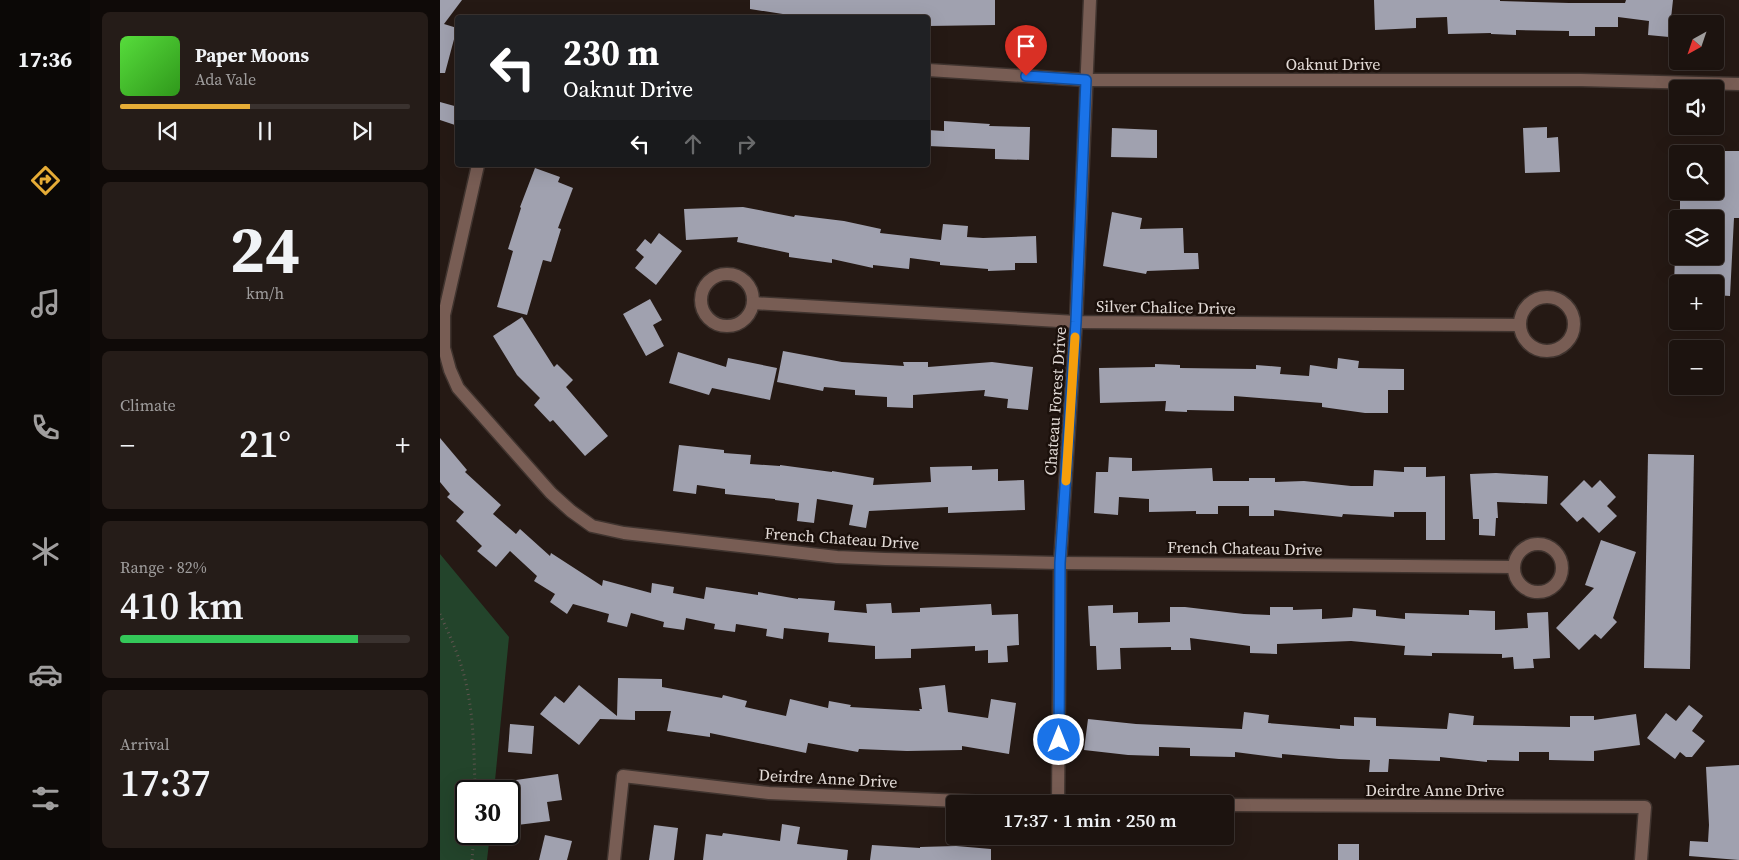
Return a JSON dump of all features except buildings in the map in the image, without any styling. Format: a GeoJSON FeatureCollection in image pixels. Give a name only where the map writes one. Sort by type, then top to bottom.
{"type":"FeatureCollection","features":[{"type":"Feature","properties":{"kind":"street","name":"Chateau Forest Drive"},"geometry":{"type":"LineString","coordinates":[[1058,795],[1060,563],[1076,322],[1090,0]]}},
{"type":"Feature","properties":{"kind":"street","name":"Oaknut Drive"},"geometry":{"type":"LineString","coordinates":[[930,70],[1086,80],[1581,80],[1739,84]]}},
{"type":"Feature","properties":{"kind":"street","name":"French Chateau Drive"},"geometry":{"type":"LineString","coordinates":[[478,167],[444,315],[444,348],[450,370],[458,388],[551,493],[570,511],[592,526],[624,533],[837,557],[1060,563],[1513,568]]}},
{"type":"Feature","properties":{"kind":"street"},"geometry":{"type":"LineString","coordinates":[[730,274],[740,277],[748,284],[752,293],[753,303],[751,312],[744,320],[735,325],[725,326],[715,323],[707,316],[702,307],[701,297],[704,288],[711,280],[720,275],[730,274]]}},
{"type":"Feature","properties":{"kind":"street"},"geometry":{"type":"LineString","coordinates":[[1545,296],[1565,303],[1571,311],[1574,322],[1573,333],[1568,342],[1559,348],[1549,351],[1538,350],[1529,344],[1522,336],[1519,325],[1521,315],[1526,306],[1535,299],[1545,296]]}},
{"type":"Feature","properties":{"kind":"street","name":"Silver Chalice Drive"},"geometry":{"type":"LineString","coordinates":[[753,303],[1076,322],[1519,325]]}},
{"type":"Feature","properties":{"kind":"street","name":"Deirdre Anne Drive"},"geometry":{"type":"LineString","coordinates":[[614,860],[623,776],[770,793],[946,800]]}},
{"type":"Feature","properties":{"kind":"street","name":"Deirdre Anne Drive"},"geometry":{"type":"LineString","coordinates":[[1234,806],[1645,807],[1641,860]]}},
{"type":"Feature","properties":{"kind":"path"},"geometry":{"type":"LineString","coordinates":[[440,614],[452,639],[462,669],[470,704],[476,780]]}},
{"type":"Feature","properties":{"kind":"path"},"geometry":{"type":"LineString","coordinates":[[472,860],[473,845]]}},
{"type":"Feature","properties":{"kind":"green space"},"geometry":{"type":"Polygon","coordinates":[[[440,554],[509,637],[495,780],[455,780],[455,845],[489,845],[487,860],[440,860],[440,554]]]}},
{"type":"Feature","properties":{"kind":"slow traffic"},"geometry":{"type":"LineString","coordinates":[[1066,481],[1075,337]]}},
{"type":"Feature","properties":{"kind":"route"},"geometry":{"type":"LineString","coordinates":[[1026,76],[1086,80],[1076,322],[1060,563],[1059,740]]}}]}
